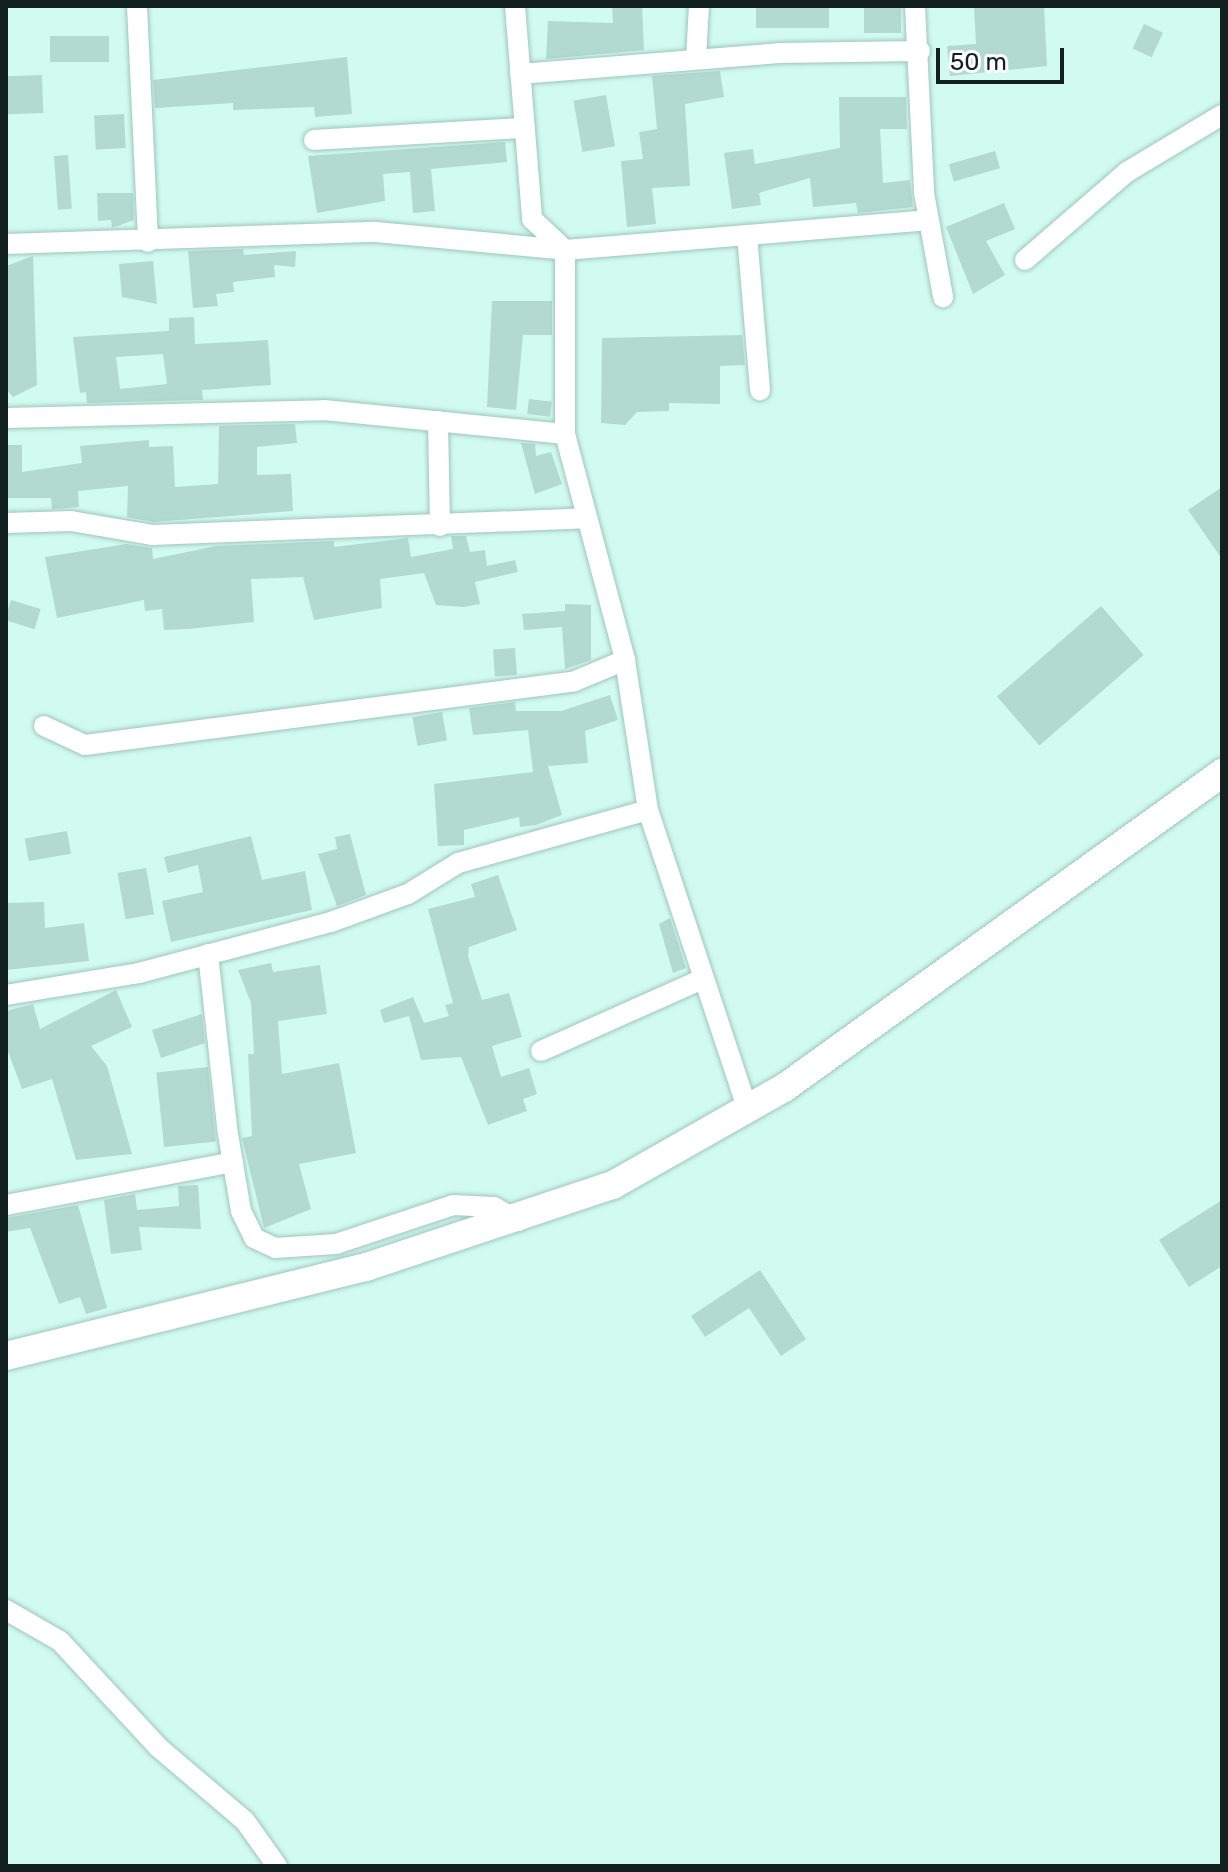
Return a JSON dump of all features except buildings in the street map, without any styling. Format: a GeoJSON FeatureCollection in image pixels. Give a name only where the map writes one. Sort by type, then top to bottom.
{"type":"FeatureCollection","features":[{"type":"Feature","properties":{"kind":"main road"},"geometry":{"type":"LineString","coordinates":[[6,1356],[366,1267],[518,1221],[613,1185],[748,1110],[1222,773]]}},
{"type":"Feature","properties":{"kind":"street"},"geometry":{"type":"LineString","coordinates":[[137,6],[148,242]]}},
{"type":"Feature","properties":{"kind":"street"},"geometry":{"type":"LineString","coordinates":[[515,6],[532,219],[565,250],[565,434],[625,660],[648,810],[748,1110]]}},
{"type":"Feature","properties":{"kind":"street"},"geometry":{"type":"LineString","coordinates":[[696,59],[699,6]]}},
{"type":"Feature","properties":{"kind":"street"},"geometry":{"type":"LineString","coordinates":[[915,6],[920,51],[927,220],[943,297]]}},
{"type":"Feature","properties":{"kind":"street"},"geometry":{"type":"LineString","coordinates":[[520,74],[696,59],[920,51]]}},
{"type":"Feature","properties":{"kind":"street"},"geometry":{"type":"LineString","coordinates":[[1025,260],[1127,172],[1222,115]]}},
{"type":"Feature","properties":{"kind":"street"},"geometry":{"type":"LineString","coordinates":[[314,140],[525,128]]}},
{"type":"Feature","properties":{"kind":"street"},"geometry":{"type":"LineString","coordinates":[[6,244],[148,242],[376,232],[565,250],[927,220]]}},
{"type":"Feature","properties":{"kind":"street"},"geometry":{"type":"LineString","coordinates":[[747,235],[760,390]]}},
{"type":"Feature","properties":{"kind":"street"},"geometry":{"type":"LineString","coordinates":[[6,418],[324,410],[565,434]]}},
{"type":"Feature","properties":{"kind":"street"},"geometry":{"type":"LineString","coordinates":[[438,421],[440,526]]}},
{"type":"Feature","properties":{"kind":"street"},"geometry":{"type":"LineString","coordinates":[[6,523],[71,521],[152,535],[587,518]]}},
{"type":"Feature","properties":{"kind":"street"},"geometry":{"type":"LineString","coordinates":[[44,726],[85,745],[575,681],[625,660]]}},
{"type":"Feature","properties":{"kind":"street"},"geometry":{"type":"LineString","coordinates":[[6,995],[208,954],[373,909],[458,863],[648,810]]}},
{"type":"Feature","properties":{"kind":"street"},"geometry":{"type":"LineString","coordinates":[[208,954],[233,1162],[247,1227],[275,1248],[362,1239],[403,1216],[453,1205],[494,1207],[518,1221]]}},
{"type":"Feature","properties":{"kind":"street"},"geometry":{"type":"LineString","coordinates":[[541,1051],[703,979]]}},
{"type":"Feature","properties":{"kind":"street"},"geometry":{"type":"LineString","coordinates":[[6,1205],[233,1162]]}},
{"type":"Feature","properties":{"kind":"street"},"geometry":{"type":"LineString","coordinates":[[6,1610],[60,1641],[158,1747],[245,1821],[277,1866]]}}]}
